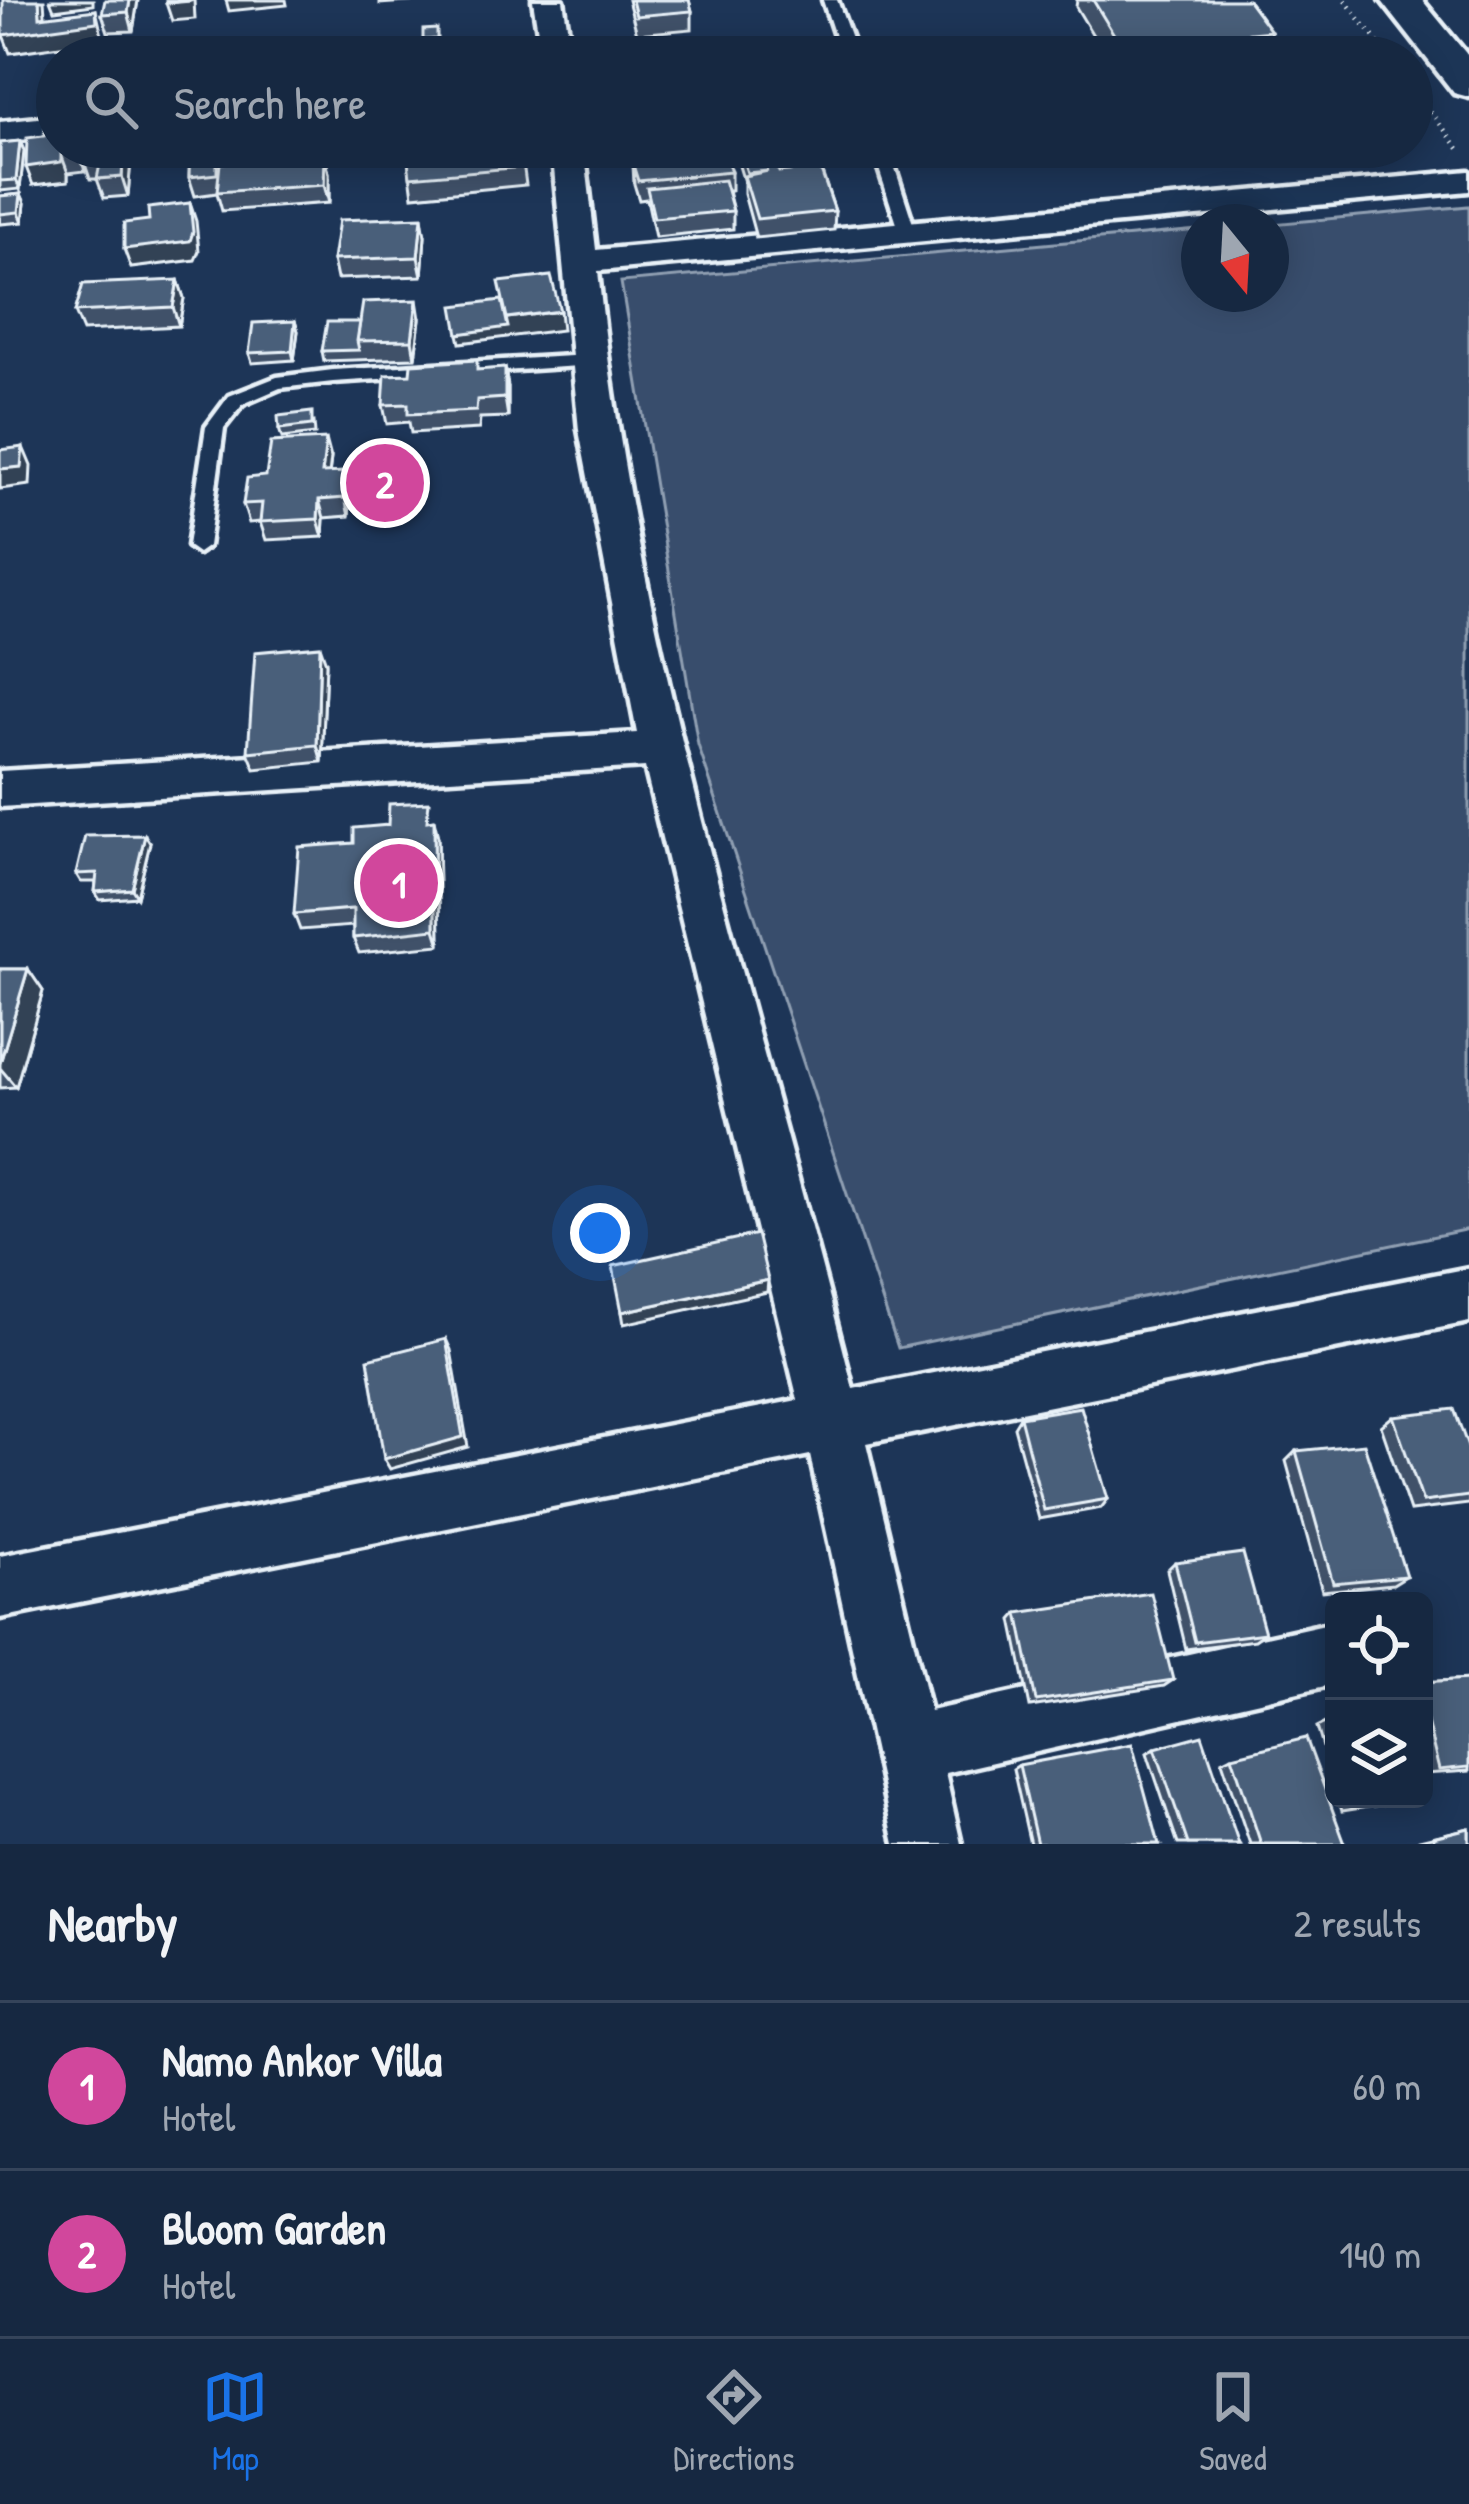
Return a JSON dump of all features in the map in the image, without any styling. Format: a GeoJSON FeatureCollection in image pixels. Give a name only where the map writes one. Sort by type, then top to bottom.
{"type":"FeatureCollection","features":[{"type":"Feature","properties":{"kind":"street"},"geometry":{"type":"LineString","coordinates":[[548,0],[554,36]]}},
{"type":"Feature","properties":{"kind":"street"},"geometry":{"type":"LineString","coordinates":[[1401,0],[1430,36]]}},
{"type":"Feature","properties":{"kind":"street"},"geometry":{"type":"LineString","coordinates":[[1433,40],[1469,85]]}},
{"type":"Feature","properties":{"kind":"street"},"geometry":{"type":"LineString","coordinates":[[0,132],[36,128]]}},
{"type":"Feature","properties":{"kind":"street"},"geometry":{"type":"LineString","coordinates":[[571,168],[583,262],[588,361],[604,473],[663,748],[834,1421],[928,1844]]}},
{"type":"Feature","properties":{"kind":"street"},"geometry":{"type":"LineString","coordinates":[[583,262],[1469,182]]}},
{"type":"Feature","properties":{"kind":"street"},"geometry":{"type":"LineString","coordinates":[[0,789],[663,748]]}},
{"type":"Feature","properties":{"kind":"street"},"geometry":{"type":"LineString","coordinates":[[0,1587],[1469,1295]]}},
{"type":"Feature","properties":{"kind":"street"},"geometry":{"type":"LineString","coordinates":[[907,1749],[1325,1655]]}},
{"type":"Feature","properties":{"kind":"lane"},"geometry":{"type":"LineString","coordinates":[[830,0],[843,36]]}},
{"type":"Feature","properties":{"kind":"lane"},"geometry":{"type":"LineString","coordinates":[[887,168],[908,232]]}},
{"type":"Feature","properties":{"kind":"lane"},"geometry":{"type":"LineString","coordinates":[[198,546],[214,427],[236,400],[277,383],[333,376],[588,361]]}},
{"type":"Feature","properties":{"kind":"path"},"geometry":{"type":"LineString","coordinates":[[1345,0],[1373,36]]}},
{"type":"Feature","properties":{"kind":"path"},"geometry":{"type":"LineString","coordinates":[[1433,115],[1469,162]]}},
{"type":"Feature","properties":{"kind":"shaded area"},"geometry":{"type":"Polygon","coordinates":[[[1469,206],[1469,1229],[898,1348],[698,745],[621,282],[1181,232],[1181,312],[1289,312],[1289,222],[1469,206]]]}},
{"type":"Feature","properties":{"kind":"building"},"geometry":{"type":"Polygon","coordinates":[[[3,0],[39,0],[40,17],[96,10],[97,22],[3,35],[3,0]]]}},
{"type":"Feature","properties":{"kind":"building"},"geometry":{"type":"Polygon","coordinates":[[[105,0],[130,0],[128,12],[102,14],[105,0]]]}},
{"type":"Feature","properties":{"kind":"building"},"geometry":{"type":"Polygon","coordinates":[[[632,0],[689,0],[692,11],[636,16],[632,0]]]}},
{"type":"Feature","properties":{"kind":"building"},"geometry":{"type":"Polygon","coordinates":[[[1093,0],[1248,0],[1271,31],[1221,36],[1115,36],[1093,0]]]}},
{"type":"Feature","properties":{"kind":"building"},"geometry":{"type":"Polygon","coordinates":[[[437,29],[437,36],[423,36],[423,30],[437,29]]]}},
{"type":"Feature","properties":{"kind":"building"},"geometry":{"type":"Polygon","coordinates":[[[36,137],[36,166],[26,167],[27,138],[36,137]]]}},
{"type":"Feature","properties":{"kind":"building"},"geometry":{"type":"Polygon","coordinates":[[[20,141],[16,180],[0,181],[0,143],[20,141]]]}},
{"type":"Feature","properties":{"kind":"building"},"geometry":{"type":"Polygon","coordinates":[[[99,168],[123,168],[122,177],[97,179],[99,168]]]}},
{"type":"Feature","properties":{"kind":"building"},"geometry":{"type":"Polygon","coordinates":[[[189,168],[217,168],[217,174],[189,177],[189,168]]]}},
{"type":"Feature","properties":{"kind":"building"},"geometry":{"type":"Polygon","coordinates":[[[219,168],[325,168],[324,185],[217,192],[219,168]]]}},
{"type":"Feature","properties":{"kind":"building"},"geometry":{"type":"Polygon","coordinates":[[[409,168],[513,168],[410,177],[409,168]]]}},
{"type":"Feature","properties":{"kind":"building"},"geometry":{"type":"Polygon","coordinates":[[[634,168],[730,168],[731,172],[638,181],[634,168]]]}},
{"type":"Feature","properties":{"kind":"building"},"geometry":{"type":"Polygon","coordinates":[[[745,168],[778,168],[779,172],[820,168],[835,211],[757,219],[744,176],[768,171],[747,173],[745,168]]]}},
{"type":"Feature","properties":{"kind":"building"},"geometry":{"type":"Polygon","coordinates":[[[724,180],[733,211],[654,218],[647,188],[724,180]]]}},
{"type":"Feature","properties":{"kind":"building"},"geometry":{"type":"Polygon","coordinates":[[[21,194],[19,212],[0,214],[0,196],[21,194]]]}},
{"type":"Feature","properties":{"kind":"building"},"geometry":{"type":"Polygon","coordinates":[[[190,203],[190,241],[124,249],[124,223],[149,220],[148,208],[190,203]]]}},
{"type":"Feature","properties":{"kind":"building"},"geometry":{"type":"Polygon","coordinates":[[[422,217],[418,257],[333,260],[339,220],[422,217]]]}},
{"type":"Feature","properties":{"kind":"building"},"geometry":{"type":"Polygon","coordinates":[[[551,276],[560,311],[507,318],[499,282],[551,276]]]}},
{"type":"Feature","properties":{"kind":"building"},"geometry":{"type":"Polygon","coordinates":[[[178,280],[173,307],[75,312],[83,284],[178,280]]]}},
{"type":"Feature","properties":{"kind":"building"},"geometry":{"type":"Polygon","coordinates":[[[417,300],[412,340],[357,341],[363,302],[417,300]]]}},
{"type":"Feature","properties":{"kind":"building"},"geometry":{"type":"Polygon","coordinates":[[[502,300],[508,327],[458,334],[453,306],[502,300]]]}},
{"type":"Feature","properties":{"kind":"building"},"geometry":{"type":"Polygon","coordinates":[[[295,321],[292,351],[249,353],[253,323],[295,321]]]}},
{"type":"Feature","properties":{"kind":"building"},"geometry":{"type":"Polygon","coordinates":[[[327,322],[360,322],[359,350],[322,351],[327,322]]]}},
{"type":"Feature","properties":{"kind":"building"},"geometry":{"type":"Polygon","coordinates":[[[477,360],[477,370],[505,368],[505,398],[477,400],[476,411],[408,414],[408,404],[383,405],[385,375],[410,374],[411,364],[477,360]]]}},
{"type":"Feature","properties":{"kind":"building"},"geometry":{"type":"Polygon","coordinates":[[[312,412],[312,425],[279,429],[278,416],[312,412]]]}},
{"type":"Feature","properties":{"kind":"building"},"geometry":{"type":"Polygon","coordinates":[[[326,439],[322,473],[346,472],[345,498],[319,500],[318,519],[260,522],[262,503],[243,504],[247,478],[266,476],[271,442],[326,439]]]}},
{"type":"Feature","properties":{"kind":"building"},"geometry":{"type":"Polygon","coordinates":[[[23,447],[21,467],[0,469],[0,450],[23,447]]]}},
{"type":"Feature","properties":{"kind":"building"},"geometry":{"type":"Polygon","coordinates":[[[320,646],[317,745],[248,752],[255,652],[320,646]]]}},
{"type":"Feature","properties":{"kind":"building"},"geometry":{"type":"Polygon","coordinates":[[[429,802],[427,821],[434,820],[435,929],[353,938],[353,909],[294,914],[299,847],[354,843],[354,828],[388,825],[389,804],[429,802]]]}},
{"type":"Feature","properties":{"kind":"building"},"geometry":{"type":"Polygon","coordinates":[[[145,835],[132,889],[95,892],[97,873],[76,874],[85,836],[145,835]]]}},
{"type":"Feature","properties":{"kind":"building"},"geometry":{"type":"Polygon","coordinates":[[[0,969],[28,969],[0,1063],[0,969]]]}},
{"type":"Feature","properties":{"kind":"building"},"geometry":{"type":"Polygon","coordinates":[[[757,1234],[768,1280],[622,1312],[613,1266],[757,1234]]]}},
{"type":"Feature","properties":{"kind":"building"},"geometry":{"type":"Polygon","coordinates":[[[446,1339],[463,1437],[384,1459],[368,1359],[446,1339]]]}},
{"type":"Feature","properties":{"kind":"building"},"geometry":{"type":"Polygon","coordinates":[[[1081,1407],[1108,1499],[1044,1510],[1020,1417],[1081,1407]]]}},
{"type":"Feature","properties":{"kind":"building"},"geometry":{"type":"Polygon","coordinates":[[[1454,1409],[1469,1450],[1469,1496],[1423,1502],[1393,1416],[1454,1409]]]}},
{"type":"Feature","properties":{"kind":"building"},"geometry":{"type":"Polygon","coordinates":[[[1364,1444],[1406,1576],[1333,1583],[1296,1451],[1364,1444]]]}},
{"type":"Feature","properties":{"kind":"building"},"geometry":{"type":"Polygon","coordinates":[[[1243,1553],[1265,1633],[1195,1642],[1175,1562],[1243,1553]]]}},
{"type":"Feature","properties":{"kind":"building"},"geometry":{"type":"Polygon","coordinates":[[[1151,1593],[1173,1680],[1036,1701],[1018,1613],[1151,1593]]]}},
{"type":"Feature","properties":{"kind":"building"},"geometry":{"type":"Polygon","coordinates":[[[1469,1679],[1469,1767],[1439,1770],[1433,1746],[1433,1681],[1469,1679]]]}},
{"type":"Feature","properties":{"kind":"building"},"geometry":{"type":"Polygon","coordinates":[[[1202,1735],[1239,1844],[1188,1844],[1155,1748],[1202,1735]]]}},
{"type":"Feature","properties":{"kind":"building"},"geometry":{"type":"Polygon","coordinates":[[[1306,1738],[1325,1790],[1325,1808],[1332,1808],[1345,1844],[1261,1844],[1232,1756],[1306,1738]]]}},
{"type":"Feature","properties":{"kind":"building"},"geometry":{"type":"Polygon","coordinates":[[[1132,1744],[1159,1844],[1037,1844],[1019,1765],[1132,1744]]]}},
{"type":"Feature","properties":{"kind":"building"},"geometry":{"type":"Polygon","coordinates":[[[1469,1828],[1469,1844],[1436,1844],[1433,1837],[1469,1828]]]}},
{"type":"Feature","properties":{"kind":"place","name":"Bloom Garden"},"geometry":{"type":"Point","coordinates":[385,483]}},
{"type":"Feature","properties":{"kind":"place","name":"Namo Ankor Villa"},"geometry":{"type":"Point","coordinates":[399,883]}}]}
